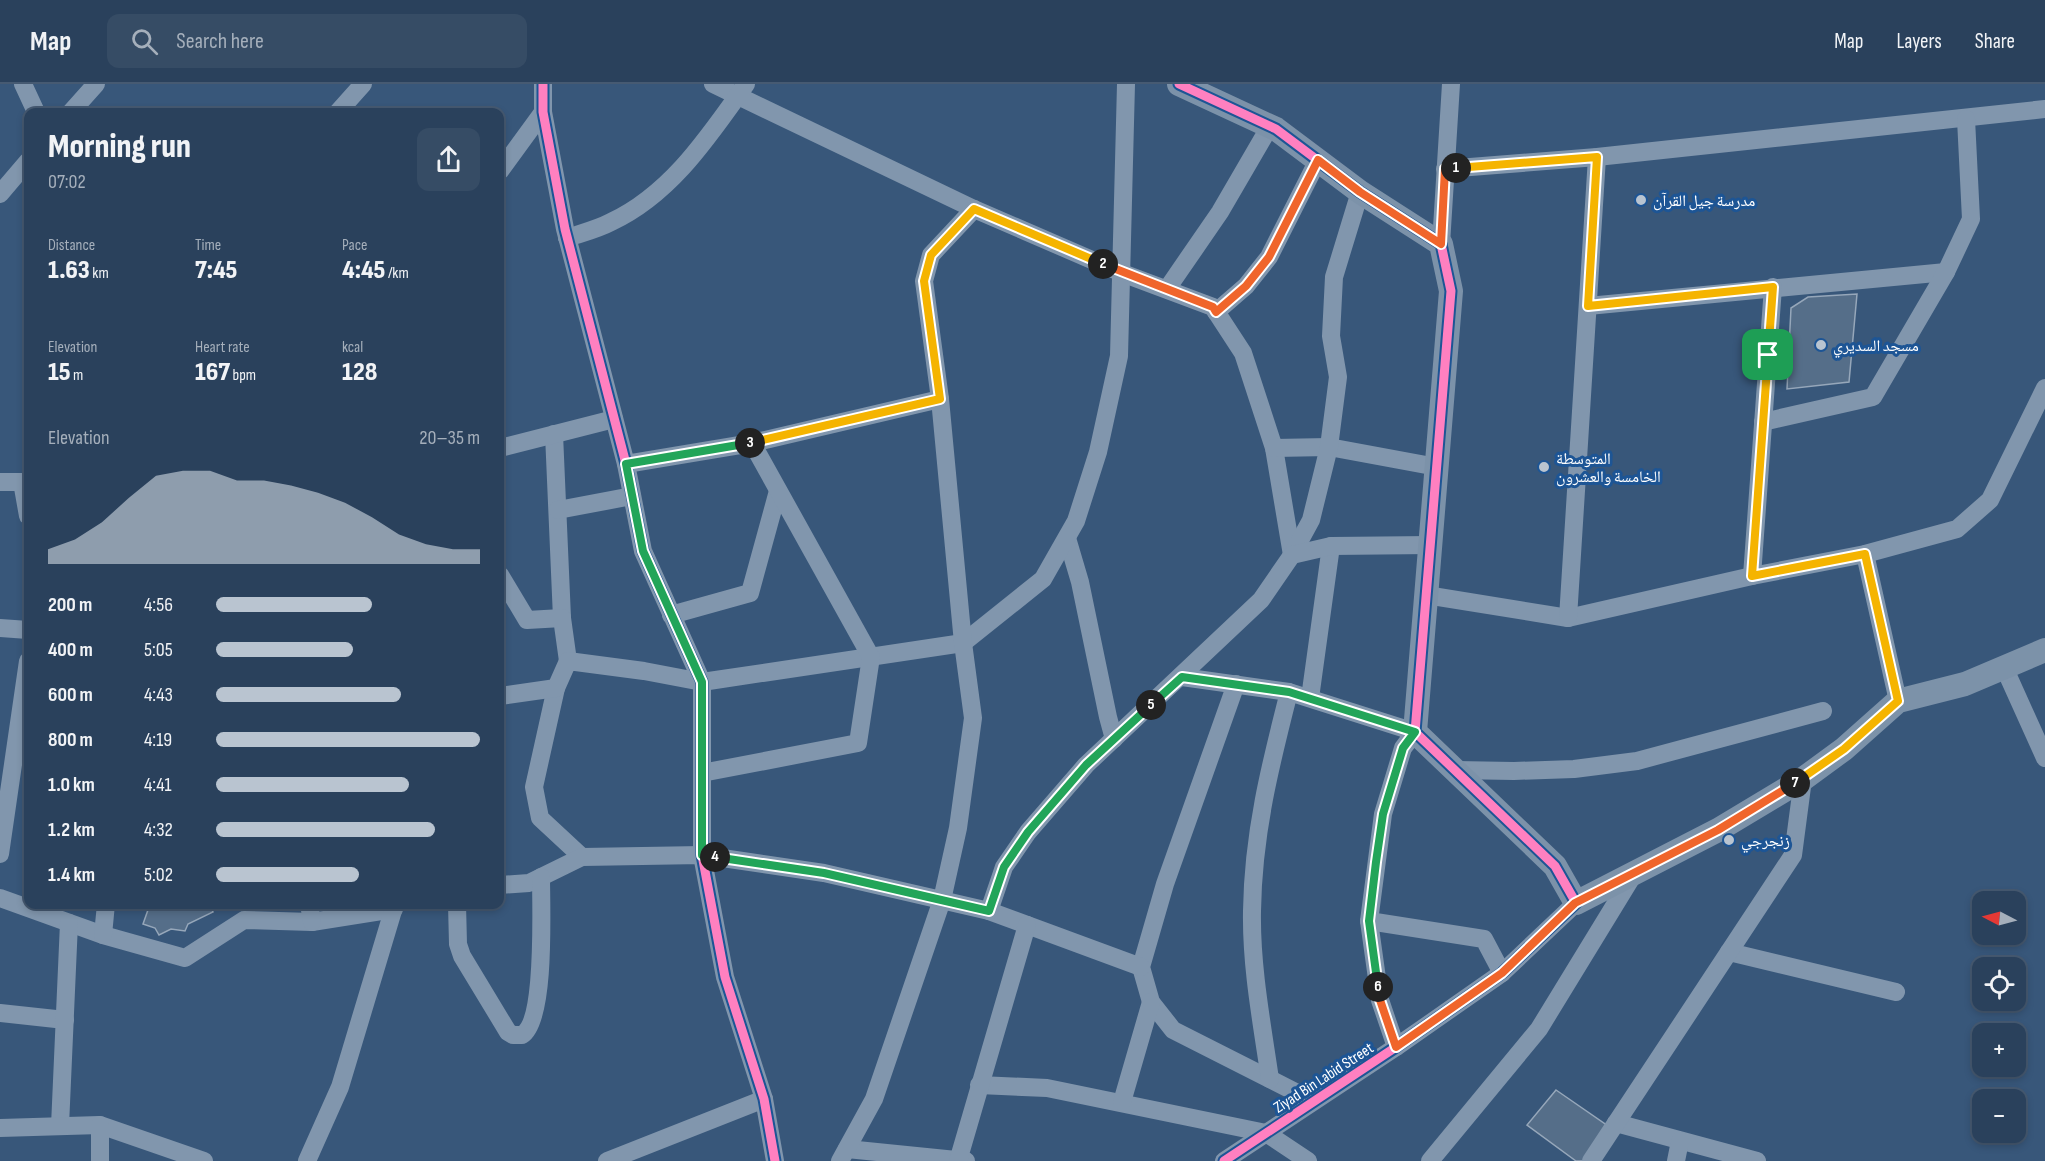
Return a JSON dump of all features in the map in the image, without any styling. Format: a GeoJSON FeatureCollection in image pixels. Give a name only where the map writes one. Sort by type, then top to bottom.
{"type":"FeatureCollection","features":[{"type":"Feature","properties":{"kind":"street"},"geometry":{"type":"LineString","coordinates":[[23,84],[34,108]]}},
{"type":"Feature","properties":{"kind":"street"},"geometry":{"type":"LineString","coordinates":[[75,108],[96,84]]}},
{"type":"Feature","properties":{"kind":"street"},"geometry":{"type":"LineString","coordinates":[[342,108],[363,84]]}},
{"type":"Feature","properties":{"kind":"street"},"geometry":{"type":"LineString","coordinates":[[543,84],[543,112],[567,237],[626,464],[643,551],[702,682],[702,855],[725,977],[764,1099],[775,1161]]}},
{"type":"Feature","properties":{"kind":"street"},"geometry":{"type":"LineString","coordinates":[[713,84],[742,90],[974,209],[1122,273],[1213,307],[1243,353],[1274,448],[1292,555]]}},
{"type":"Feature","properties":{"kind":"street"},"geometry":{"type":"LineString","coordinates":[[568,661],[644,670],[702,682],[963,643],[1043,579],[1076,521],[1098,452],[1119,356],[1126,84]]}},
{"type":"Feature","properties":{"kind":"street"},"geometry":{"type":"LineString","coordinates":[[1179,84],[1270,126],[1360,192],[1441,244]]}},
{"type":"Feature","properties":{"kind":"street"},"geometry":{"type":"LineString","coordinates":[[1396,1047],[1380,1000],[1369,921],[1383,814],[1403,748],[1415,732],[1451,291],[1441,244],[1451,84]]}},
{"type":"Feature","properties":{"kind":"street"},"geometry":{"type":"LineString","coordinates":[[567,237],[612,222],[659,190],[679,173],[742,90]]}},
{"type":"Feature","properties":{"kind":"street"},"geometry":{"type":"LineString","coordinates":[[1445,169],[1597,157],[2045,109]]}},
{"type":"Feature","properties":{"kind":"street"},"geometry":{"type":"LineString","coordinates":[[504,166],[543,112]]}},
{"type":"Feature","properties":{"kind":"street"},"geometry":{"type":"LineString","coordinates":[[1763,422],[1873,397],[1946,272],[1971,219],[1966,119]]}},
{"type":"Feature","properties":{"kind":"street"},"geometry":{"type":"LineString","coordinates":[[1167,289],[1220,212],[1270,126]]}},
{"type":"Feature","properties":{"kind":"street"},"geometry":{"type":"LineString","coordinates":[[1568,618],[1597,157]]}},
{"type":"Feature","properties":{"kind":"street"},"geometry":{"type":"LineString","coordinates":[[1216,312],[1246,286],[1269,257],[1318,160]]}},
{"type":"Feature","properties":{"kind":"street"},"geometry":{"type":"LineString","coordinates":[[0,194],[24,166]]}},
{"type":"Feature","properties":{"kind":"street"},"geometry":{"type":"LineString","coordinates":[[989,911],[1004,867],[1028,832],[1086,765],[1182,677],[1261,600],[1292,555],[1311,520],[1329,447],[1338,377],[1331,336],[1334,277],[1360,192]]}},
{"type":"Feature","properties":{"kind":"street"},"geometry":{"type":"LineString","coordinates":[[966,1161],[844,1155],[874,1099],[942,900],[958,828],[973,718],[963,643],[940,399],[924,281],[931,255],[974,209]]}},
{"type":"Feature","properties":{"kind":"street"},"geometry":{"type":"LineString","coordinates":[[1588,306],[1946,272]]}},
{"type":"Feature","properties":{"kind":"street"},"geometry":{"type":"LineString","coordinates":[[1752,576],[1773,287]]}},
{"type":"Feature","properties":{"kind":"street"},"geometry":{"type":"LineString","coordinates":[[1426,595],[1568,618],[1752,576],[1865,554],[1957,529],[1990,500],[2045,388]]}},
{"type":"Feature","properties":{"kind":"street"},"geometry":{"type":"LineString","coordinates":[[626,464],[752,443],[940,399]]}},
{"type":"Feature","properties":{"kind":"street"},"geometry":{"type":"LineString","coordinates":[[504,447],[614,418]]}},
{"type":"Feature","properties":{"kind":"street"},"geometry":{"type":"LineString","coordinates":[[554,434],[562,618],[568,661],[556,688],[534,787],[540,818],[582,857]]}},
{"type":"Feature","properties":{"kind":"street"},"geometry":{"type":"LineString","coordinates":[[702,773],[858,743],[871,657],[752,443]]}},
{"type":"Feature","properties":{"kind":"street"},"geometry":{"type":"LineString","coordinates":[[1274,448],[1329,447],[1437,467]]}},
{"type":"Feature","properties":{"kind":"street"},"geometry":{"type":"LineString","coordinates":[[0,482],[24,478]]}},
{"type":"Feature","properties":{"kind":"street"},"geometry":{"type":"LineString","coordinates":[[0,496],[24,479]]}},
{"type":"Feature","properties":{"kind":"street"},"geometry":{"type":"LineString","coordinates":[[671,615],[750,593],[778,490]]}},
{"type":"Feature","properties":{"kind":"street"},"geometry":{"type":"LineString","coordinates":[[558,510],[632,496]]}},
{"type":"Feature","properties":{"kind":"street"},"geometry":{"type":"LineString","coordinates":[[1067,538],[1080,582],[1114,739]]}},
{"type":"Feature","properties":{"kind":"street"},"geometry":{"type":"LineString","coordinates":[[1292,555],[1331,546],[1431,545]]}},
{"type":"Feature","properties":{"kind":"street"},"geometry":{"type":"LineString","coordinates":[[1310,698],[1331,546]]}},
{"type":"Feature","properties":{"kind":"street"},"geometry":{"type":"LineString","coordinates":[[1865,554],[1898,701]]}},
{"type":"Feature","properties":{"kind":"street"},"geometry":{"type":"LineString","coordinates":[[504,582],[527,620],[562,618]]}},
{"type":"Feature","properties":{"kind":"street"},"geometry":{"type":"LineString","coordinates":[[0,628],[24,630]]}},
{"type":"Feature","properties":{"kind":"street","name":"Ziyad Bin Labid Street"},"geometry":{"type":"LineString","coordinates":[[1224,1161],[1396,1047],[1502,973],[1575,903],[1718,830],[1803,778],[1844,749],[1898,701],[1965,684],[2045,650]]}},
{"type":"Feature","properties":{"kind":"street"},"geometry":{"type":"LineString","coordinates":[[2004,667],[2045,758]]}},
{"type":"Feature","properties":{"kind":"street"},"geometry":{"type":"LineString","coordinates":[[1182,677],[1289,692],[1415,732],[1556,866],[1575,903]]}},
{"type":"Feature","properties":{"kind":"street"},"geometry":{"type":"LineString","coordinates":[[1236,684],[1165,884],[1141,967],[1151,1002],[1173,1030],[1313,1101]]}},
{"type":"Feature","properties":{"kind":"street"},"geometry":{"type":"LineString","coordinates":[[504,695],[556,688]]}},
{"type":"Feature","properties":{"kind":"street"},"geometry":{"type":"LineString","coordinates":[[0,854],[24,689]]}},
{"type":"Feature","properties":{"kind":"street"},"geometry":{"type":"LineString","coordinates":[[1270,1079],[1257,992],[1252,912],[1255,847],[1264,787],[1289,692]]}},
{"type":"Feature","properties":{"kind":"street"},"geometry":{"type":"LineString","coordinates":[[1455,770],[1574,769],[1637,761],[1823,711]]}},
{"type":"Feature","properties":{"kind":"street"},"geometry":{"type":"LineString","coordinates":[[1591,1161],[1793,855],[1803,778]]}},
{"type":"Feature","properties":{"kind":"street"},"geometry":{"type":"LineString","coordinates":[[504,885],[529,883],[582,857],[702,855],[824,873],[989,911],[1141,967]]}},
{"type":"Feature","properties":{"kind":"street"},"geometry":{"type":"LineString","coordinates":[[1430,1161],[1539,1029],[1636,870]]}},
{"type":"Feature","properties":{"kind":"street"},"geometry":{"type":"LineString","coordinates":[[457,909],[458,944],[462,956],[508,1032],[522,1035],[532,1026],[538,993],[541,877]]}},
{"type":"Feature","properties":{"kind":"street"},"geometry":{"type":"LineString","coordinates":[[0,898],[24,907]]}},
{"type":"Feature","properties":{"kind":"street"},"geometry":{"type":"LineString","coordinates":[[30,909],[103,935],[185,958],[244,920],[366,909]]}},
{"type":"Feature","properties":{"kind":"street"},"geometry":{"type":"LineString","coordinates":[[103,935],[106,909]]}},
{"type":"Feature","properties":{"kind":"street"},"geometry":{"type":"LineString","coordinates":[[307,1161],[340,1087],[393,909]]}},
{"type":"Feature","properties":{"kind":"street"},"geometry":{"type":"LineString","coordinates":[[1369,921],[1484,939],[1502,973]]}},
{"type":"Feature","properties":{"kind":"street"},"geometry":{"type":"LineString","coordinates":[[60,1126],[69,923]]}},
{"type":"Feature","properties":{"kind":"street"},"geometry":{"type":"LineString","coordinates":[[958,1161],[1027,925]]}},
{"type":"Feature","properties":{"kind":"street"},"geometry":{"type":"LineString","coordinates":[[1729,952],[1896,992]]}},
{"type":"Feature","properties":{"kind":"street"},"geometry":{"type":"LineString","coordinates":[[1122,1102],[1151,1002]]}},
{"type":"Feature","properties":{"kind":"street"},"geometry":{"type":"LineString","coordinates":[[0,1013],[65,1020]]}},
{"type":"Feature","properties":{"kind":"street"},"geometry":{"type":"LineString","coordinates":[[979,1085],[1047,1088],[1266,1133],[1308,1161]]}},
{"type":"Feature","properties":{"kind":"street"},"geometry":{"type":"LineString","coordinates":[[607,1161],[764,1099]]}},
{"type":"Feature","properties":{"kind":"street"},"geometry":{"type":"LineString","coordinates":[[1616,1123],[1757,1161]]}},
{"type":"Feature","properties":{"kind":"street"},"geometry":{"type":"LineString","coordinates":[[100,1125],[100,1161]]}},
{"type":"Feature","properties":{"kind":"street"},"geometry":{"type":"LineString","coordinates":[[0,1128],[100,1125],[204,1161]]}},
{"type":"Feature","properties":{"kind":"street"},"geometry":{"type":"LineString","coordinates":[[1676,1161],[1680,1141]]}},
{"type":"Feature","properties":{"kind":"building","name":"مسجد السديري"},"geometry":{"type":"Polygon","coordinates":[[[1857,294],[1849,382],[1787,389],[1791,308],[1808,297],[1857,294]]]}},
{"type":"Feature","properties":{"kind":"building"},"geometry":{"type":"Polygon","coordinates":[[[148,909],[212,909],[213,912],[188,924],[185,931],[171,929],[159,935],[155,928],[143,924],[148,909]]]}},
{"type":"Feature","properties":{"kind":"building"},"geometry":{"type":"Polygon","coordinates":[[[1556,1090],[1608,1126],[1583,1161],[1576,1161],[1527,1125],[1556,1090]]]}},
{"type":"Feature","properties":{"kind":"cycle path"},"geometry":{"type":"LineString","coordinates":[[543,84],[543,112],[565,229],[626,464],[643,551],[702,682],[702,855],[725,977],[764,1099],[775,1161]]}},
{"type":"Feature","properties":{"kind":"cycle path"},"geometry":{"type":"LineString","coordinates":[[1179,84],[1276,129],[1360,192],[1441,244],[1451,291],[1415,732],[1555,866],[1576,903],[1502,973],[1396,1047],[1224,1161]]}},
{"type":"Feature","properties":{"kind":"place","name":"مدرسة جيل القرآن"},"geometry":{"type":"Point","coordinates":[1641,200]}},
{"type":"Feature","properties":{"kind":"place","name":"مسجد السديري"},"geometry":{"type":"Point","coordinates":[1821,345]}},
{"type":"Feature","properties":{"kind":"place","name":"المتوسطة الخامسة والعشرون"},"geometry":{"type":"Point","coordinates":[1544,467]}},
{"type":"Feature","properties":{"kind":"place","name":"زنجرجي"},"geometry":{"type":"Point","coordinates":[1729,840]}},
{"type":"Feature","properties":{"kind":"route"},"geometry":{"type":"LineString","coordinates":[[1597,157],[1588,306],[1773,287],[1768,355],[1752,576],[1865,554],[1898,701],[1844,749],[1803,778],[1718,830],[1575,903],[1502,973],[1396,1047],[1380,1000],[1369,921],[1383,814],[1403,748],[1415,732],[1289,692],[1182,677],[1086,765],[1028,832],[1004,867],[989,911],[824,873],[702,855],[702,682],[643,551],[626,464],[752,443],[940,399],[924,281],[931,255],[974,209],[1122,273],[1213,307],[1216,312],[1246,286],[1269,257],[1318,160],[1360,192],[1441,244],[1445,169],[1597,157]]}}]}
